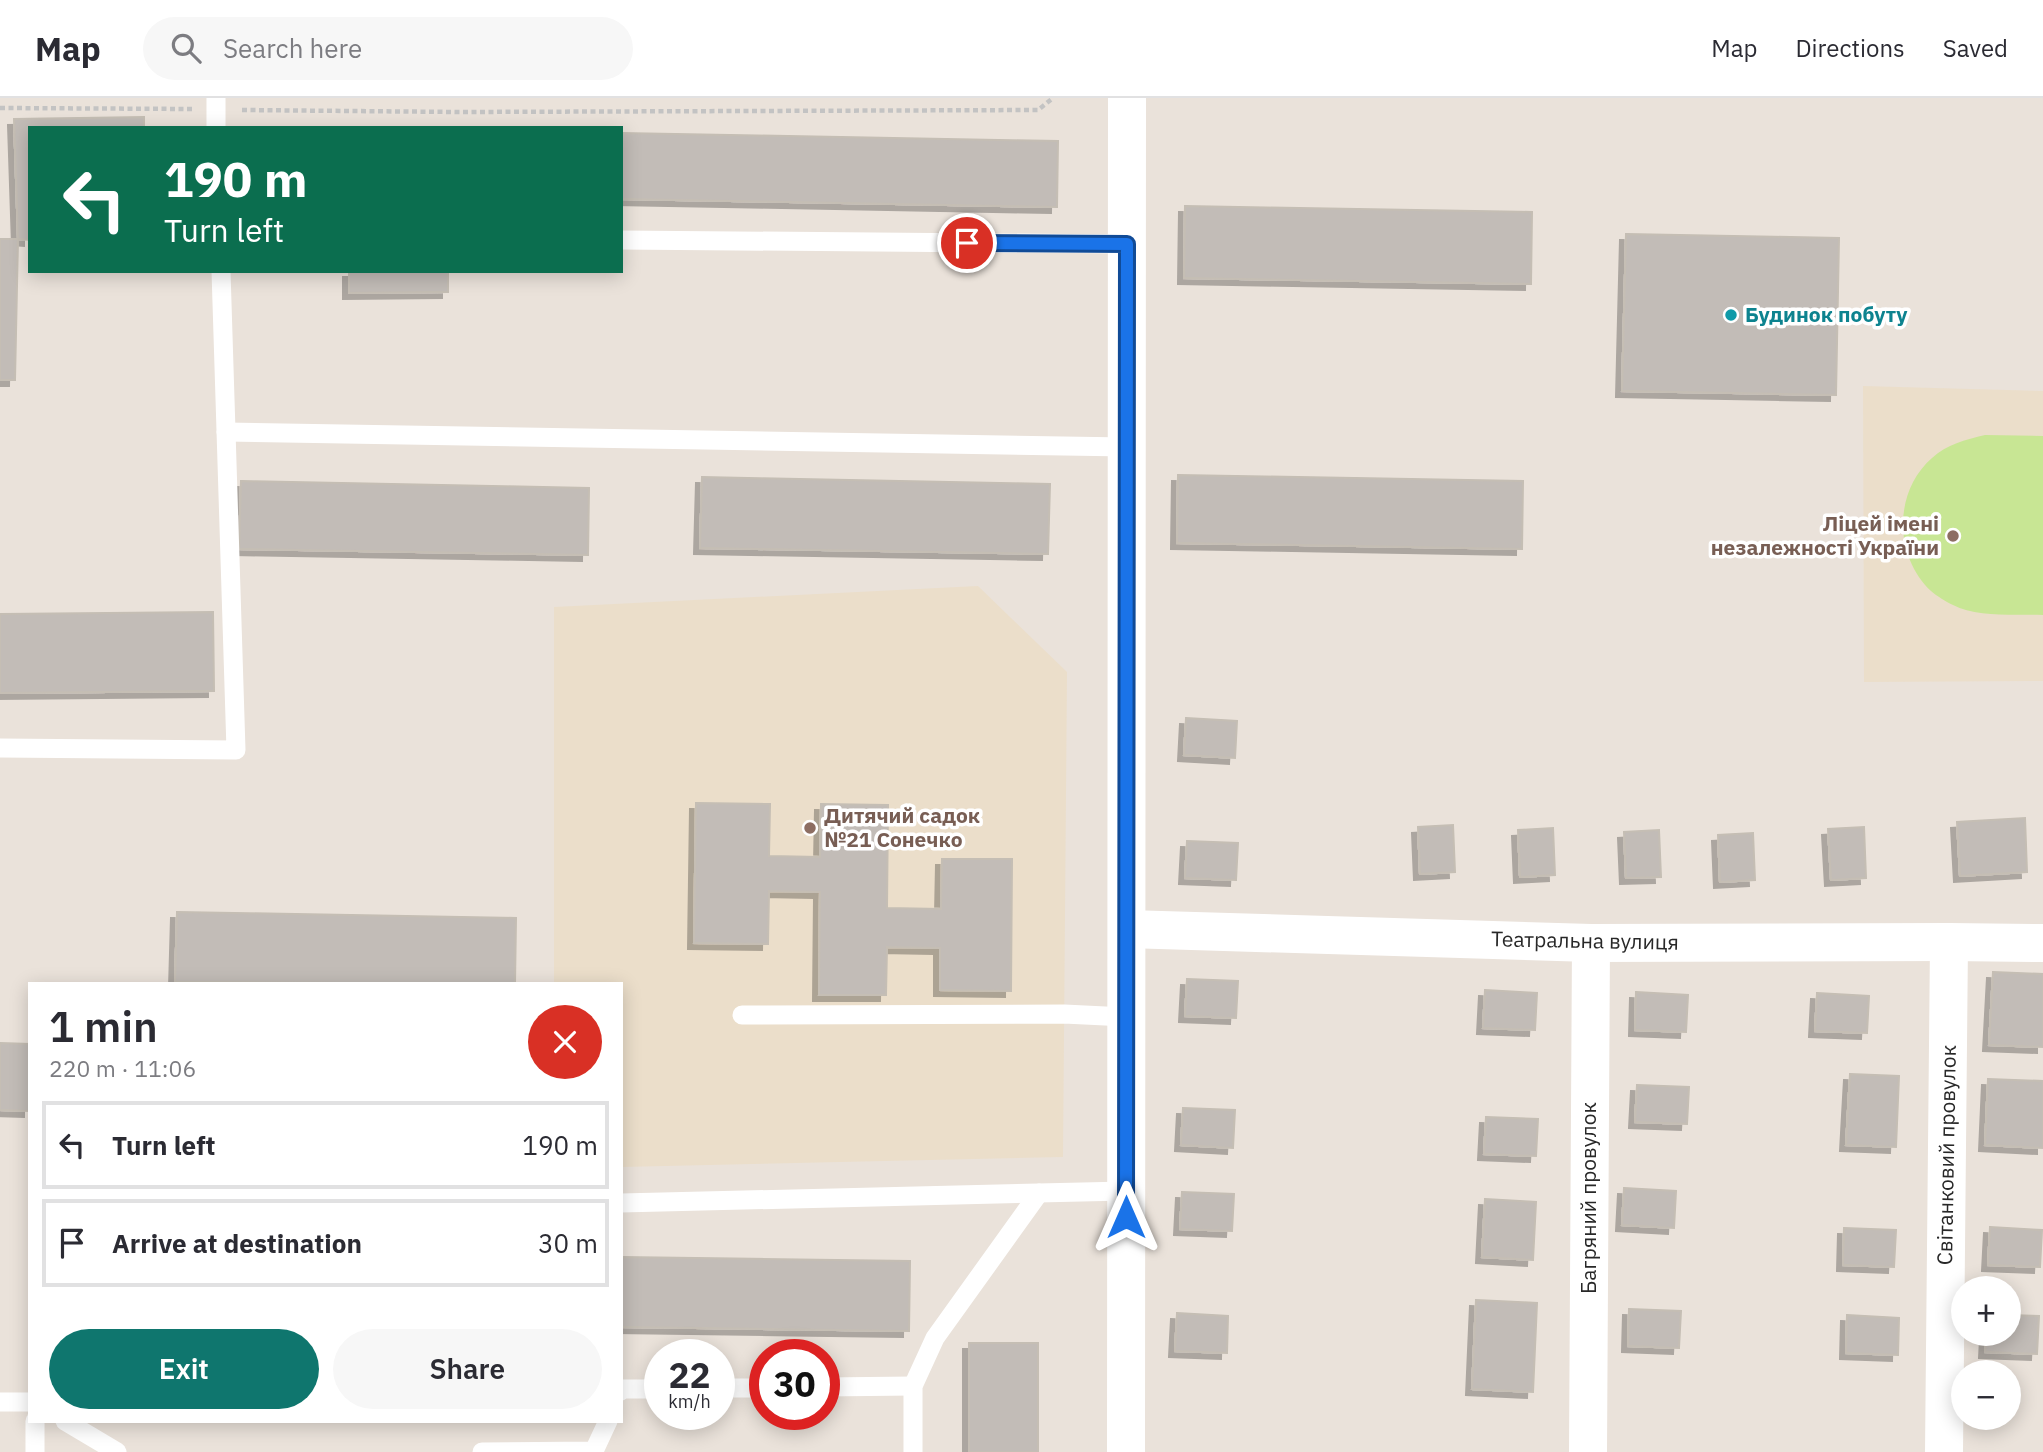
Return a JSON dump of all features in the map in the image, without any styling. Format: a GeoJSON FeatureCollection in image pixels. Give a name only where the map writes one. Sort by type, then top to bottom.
{"type":"FeatureCollection","features":[{"type":"Feature","properties":{"kind":"street"},"geometry":{"type":"LineString","coordinates":[[1126,1452],[1127,98]]}},
{"type":"Feature","properties":{"kind":"street","name":"Театральна вулиця"},"geometry":{"type":"LineString","coordinates":[[1127,929],[1591,943],[2043,943]]}},
{"type":"Feature","properties":{"kind":"street","name":"Світанковий провулок"},"geometry":{"type":"LineString","coordinates":[[1944,1452],[1949,942]]}},
{"type":"Feature","properties":{"kind":"street","name":"Багряний провулок"},"geometry":{"type":"LineString","coordinates":[[1588,1452],[1591,943]]}},
{"type":"Feature","properties":{"kind":"lane"},"geometry":{"type":"LineString","coordinates":[[216,98],[216,126]]}},
{"type":"Feature","properties":{"kind":"lane"},"geometry":{"type":"LineString","coordinates":[[623,240],[1127,244]]}},
{"type":"Feature","properties":{"kind":"lane"},"geometry":{"type":"LineString","coordinates":[[0,748],[236,750],[221,273]]}},
{"type":"Feature","properties":{"kind":"lane"},"geometry":{"type":"LineString","coordinates":[[226,432],[1127,447]]}},
{"type":"Feature","properties":{"kind":"lane"},"geometry":{"type":"LineString","coordinates":[[742,1015],[1064,1014],[1126,1017]]}},
{"type":"Feature","properties":{"kind":"lane"},"geometry":{"type":"LineString","coordinates":[[623,1203],[1126,1191]]}},
{"type":"Feature","properties":{"kind":"lane"},"geometry":{"type":"LineString","coordinates":[[913,1452],[913,1386],[935,1338],[1039,1193]]}},
{"type":"Feature","properties":{"kind":"lane"},"geometry":{"type":"LineString","coordinates":[[840,1387],[913,1386]]}},
{"type":"Feature","properties":{"kind":"lane"},"geometry":{"type":"LineString","coordinates":[[623,1389],[644,1389]]}},
{"type":"Feature","properties":{"kind":"lane"},"geometry":{"type":"LineString","coordinates":[[0,1402],[28,1402]]}},
{"type":"Feature","properties":{"kind":"lane"},"geometry":{"type":"LineString","coordinates":[[35,1423],[35,1452]]}},
{"type":"Feature","properties":{"kind":"lane"},"geometry":{"type":"LineString","coordinates":[[68,1423],[117,1452]]}},
{"type":"Feature","properties":{"kind":"lane"},"geometry":{"type":"LineString","coordinates":[[482,1452],[594,1451],[607,1423]]}},
{"type":"Feature","properties":{"kind":"path"},"geometry":{"type":"LineString","coordinates":[[237,110],[1038,110],[1054,98]]}},
{"type":"Feature","properties":{"kind":"path"},"geometry":{"type":"LineString","coordinates":[[0,107],[195,109]]}},
{"type":"Feature","properties":{"kind":"shaded area","name":"Ліцей імені незалежності України"},"geometry":{"type":"Polygon","coordinates":[[[1863,386],[2043,391],[2043,681],[1864,682],[1863,386]]]}},
{"type":"Feature","properties":{"kind":"shaded area","name":"Дитячий садок №21 Сонечко"},"geometry":{"type":"Polygon","coordinates":[[[978,586],[1067,672],[1063,1157],[623,1167],[623,982],[554,982],[554,607],[978,586]]]}},
{"type":"Feature","properties":{"kind":"green space"},"geometry":{"type":"Polygon","coordinates":[[[1985,435],[2043,436],[2043,615],[1997,614],[1963,609],[1931,591],[1910,560],[1903,524],[1910,488],[1919,472],[1944,449],[1985,435]]]}},
{"type":"Feature","properties":{"kind":"building"},"geometry":{"type":"Polygon","coordinates":[[[144,117],[144,126],[28,126],[28,240],[18,239],[14,119],[144,117]]]}},
{"type":"Feature","properties":{"kind":"building"},"geometry":{"type":"Polygon","coordinates":[[[623,133],[1058,141],[1057,207],[623,199],[623,133]]]}},
{"type":"Feature","properties":{"kind":"building"},"geometry":{"type":"Polygon","coordinates":[[[1185,206],[1532,212],[1531,284],[1184,278],[1185,206]]]}},
{"type":"Feature","properties":{"kind":"building","name":"Будинок побуту"},"geometry":{"type":"Polygon","coordinates":[[[1626,234],[1839,238],[1836,395],[1622,391],[1626,234]]]}},
{"type":"Feature","properties":{"kind":"building"},"geometry":{"type":"Polygon","coordinates":[[[0,239],[18,239],[15,380],[0,380],[0,239]]]}},
{"type":"Feature","properties":{"kind":"building"},"geometry":{"type":"Polygon","coordinates":[[[349,273],[448,273],[448,292],[349,293],[349,273]]]}},
{"type":"Feature","properties":{"kind":"building"},"geometry":{"type":"Polygon","coordinates":[[[1178,475],[1523,481],[1522,549],[1177,543],[1178,475]]]}},
{"type":"Feature","properties":{"kind":"building"},"geometry":{"type":"Polygon","coordinates":[[[702,477],[1050,484],[1048,554],[700,548],[702,477]]]}},
{"type":"Feature","properties":{"kind":"building"},"geometry":{"type":"Polygon","coordinates":[[[241,481],[589,488],[588,555],[239,549],[241,481]]]}},
{"type":"Feature","properties":{"kind":"building"},"geometry":{"type":"Polygon","coordinates":[[[213,612],[214,691],[0,693],[0,614],[213,612]]]}},
{"type":"Feature","properties":{"kind":"building"},"geometry":{"type":"Polygon","coordinates":[[[1186,718],[1237,721],[1235,758],[1184,755],[1186,718]]]}},
{"type":"Feature","properties":{"kind":"building"},"geometry":{"type":"Polygon","coordinates":[[[696,803],[770,804],[769,856],[820,857],[821,804],[888,805],[887,908],[941,909],[942,859],[1012,859],[1011,991],[940,990],[940,948],[887,947],[886,995],[819,995],[820,892],[769,891],[768,944],[694,943],[696,803]]]}},
{"type":"Feature","properties":{"kind":"building"},"geometry":{"type":"Polygon","coordinates":[[[2025,818],[2027,872],[1960,876],[1957,822],[2025,818]]]}},
{"type":"Feature","properties":{"kind":"building"},"geometry":{"type":"Polygon","coordinates":[[[1453,825],[1455,872],[1420,874],[1418,827],[1453,825]]]}},
{"type":"Feature","properties":{"kind":"building"},"geometry":{"type":"Polygon","coordinates":[[[1864,827],[1866,878],[1831,880],[1828,829],[1864,827]]]}},
{"type":"Feature","properties":{"kind":"building"},"geometry":{"type":"Polygon","coordinates":[[[1553,828],[1555,875],[1520,877],[1518,830],[1553,828]]]}},
{"type":"Feature","properties":{"kind":"building"},"geometry":{"type":"Polygon","coordinates":[[[1659,830],[1661,877],[1626,878],[1624,832],[1659,830]]]}},
{"type":"Feature","properties":{"kind":"building"},"geometry":{"type":"Polygon","coordinates":[[[1753,833],[1755,880],[1720,882],[1718,835],[1753,833]]]}},
{"type":"Feature","properties":{"kind":"building"},"geometry":{"type":"Polygon","coordinates":[[[1187,841],[1238,843],[1236,880],[1185,878],[1187,841]]]}},
{"type":"Feature","properties":{"kind":"building"},"geometry":{"type":"Polygon","coordinates":[[[177,912],[516,918],[515,982],[175,982],[177,912]]]}},
{"type":"Feature","properties":{"kind":"building"},"geometry":{"type":"Polygon","coordinates":[[[1993,972],[2043,974],[2043,1047],[1989,1045],[1993,972]]]}},
{"type":"Feature","properties":{"kind":"building"},"geometry":{"type":"Polygon","coordinates":[[[1187,979],[1238,981],[1236,1018],[1185,1016],[1187,979]]]}},
{"type":"Feature","properties":{"kind":"building"},"geometry":{"type":"Polygon","coordinates":[[[1485,990],[1537,993],[1535,1030],[1483,1028],[1485,990]]]}},
{"type":"Feature","properties":{"kind":"building"},"geometry":{"type":"Polygon","coordinates":[[[1636,992],[1688,995],[1686,1032],[1635,1030],[1636,992]]]}},
{"type":"Feature","properties":{"kind":"building"},"geometry":{"type":"Polygon","coordinates":[[[1817,993],[1869,996],[1867,1033],[1815,1031],[1817,993]]]}},
{"type":"Feature","properties":{"kind":"building"},"geometry":{"type":"Polygon","coordinates":[[[0,1043],[28,1044],[28,1111],[0,1110],[0,1043]]]}},
{"type":"Feature","properties":{"kind":"building"},"geometry":{"type":"Polygon","coordinates":[[[1850,1074],[1899,1076],[1896,1147],[1846,1145],[1850,1074]]]}},
{"type":"Feature","properties":{"kind":"building"},"geometry":{"type":"Polygon","coordinates":[[[1988,1079],[2043,1081],[2043,1148],[1985,1145],[1988,1079]]]}},
{"type":"Feature","properties":{"kind":"building"},"geometry":{"type":"Polygon","coordinates":[[[1637,1085],[1689,1087],[1687,1124],[1635,1122],[1637,1085]]]}},
{"type":"Feature","properties":{"kind":"building"},"geometry":{"type":"Polygon","coordinates":[[[1183,1108],[1235,1110],[1233,1148],[1181,1145],[1183,1108]]]}},
{"type":"Feature","properties":{"kind":"building"},"geometry":{"type":"Polygon","coordinates":[[[1486,1117],[1538,1119],[1536,1156],[1484,1154],[1486,1117]]]}},
{"type":"Feature","properties":{"kind":"building"},"geometry":{"type":"Polygon","coordinates":[[[1624,1188],[1676,1191],[1674,1228],[1622,1225],[1624,1188]]]}},
{"type":"Feature","properties":{"kind":"building"},"geometry":{"type":"Polygon","coordinates":[[[1182,1192],[1234,1194],[1232,1231],[1180,1229],[1182,1192]]]}},
{"type":"Feature","properties":{"kind":"building"},"geometry":{"type":"Polygon","coordinates":[[[1485,1199],[1536,1202],[1533,1260],[1482,1257],[1485,1199]]]}},
{"type":"Feature","properties":{"kind":"building"},"geometry":{"type":"Polygon","coordinates":[[[1990,1227],[2042,1230],[2040,1267],[1988,1265],[1990,1227]]]}},
{"type":"Feature","properties":{"kind":"building"},"geometry":{"type":"Polygon","coordinates":[[[1844,1228],[1896,1230],[1894,1267],[1843,1265],[1844,1228]]]}},
{"type":"Feature","properties":{"kind":"building"},"geometry":{"type":"Polygon","coordinates":[[[623,1257],[910,1261],[909,1331],[623,1327],[623,1257]]]}},
{"type":"Feature","properties":{"kind":"building"},"geometry":{"type":"Polygon","coordinates":[[[1476,1300],[1537,1303],[1533,1392],[1472,1389],[1476,1300]]]}},
{"type":"Feature","properties":{"kind":"building"},"geometry":{"type":"Polygon","coordinates":[[[1629,1309],[1681,1311],[1679,1348],[1628,1346],[1629,1309]]]}},
{"type":"Feature","properties":{"kind":"building"},"geometry":{"type":"Polygon","coordinates":[[[1177,1313],[1228,1316],[1227,1353],[1175,1351],[1177,1313]]]}},
{"type":"Feature","properties":{"kind":"building"},"geometry":{"type":"Polygon","coordinates":[[[1847,1315],[1899,1318],[1898,1355],[1846,1353],[1847,1315]]]}},
{"type":"Feature","properties":{"kind":"building"},"geometry":{"type":"Polygon","coordinates":[[[2021,1315],[2039,1316],[2037,1354],[1985,1352],[1985,1346],[2021,1346],[2021,1315]]]}},
{"type":"Feature","properties":{"kind":"building"},"geometry":{"type":"Polygon","coordinates":[[[969,1343],[1038,1343],[1038,1452],[969,1452],[969,1343]]]}},
{"type":"Feature","properties":{"kind":"place","name":"Будинок побуту"},"geometry":{"type":"Point","coordinates":[1731,315]}},
{"type":"Feature","properties":{"kind":"place","name":"Ліцей імені незалежності України"},"geometry":{"type":"Point","coordinates":[1953,536]}},
{"type":"Feature","properties":{"kind":"place","name":"Дитячий садок №21 Сонечко"},"geometry":{"type":"Point","coordinates":[810,828]}},
{"type":"Feature","properties":{"kind":"route"},"geometry":{"type":"LineString","coordinates":[[967,243],[1127,244],[1126,1217]]}}]}
